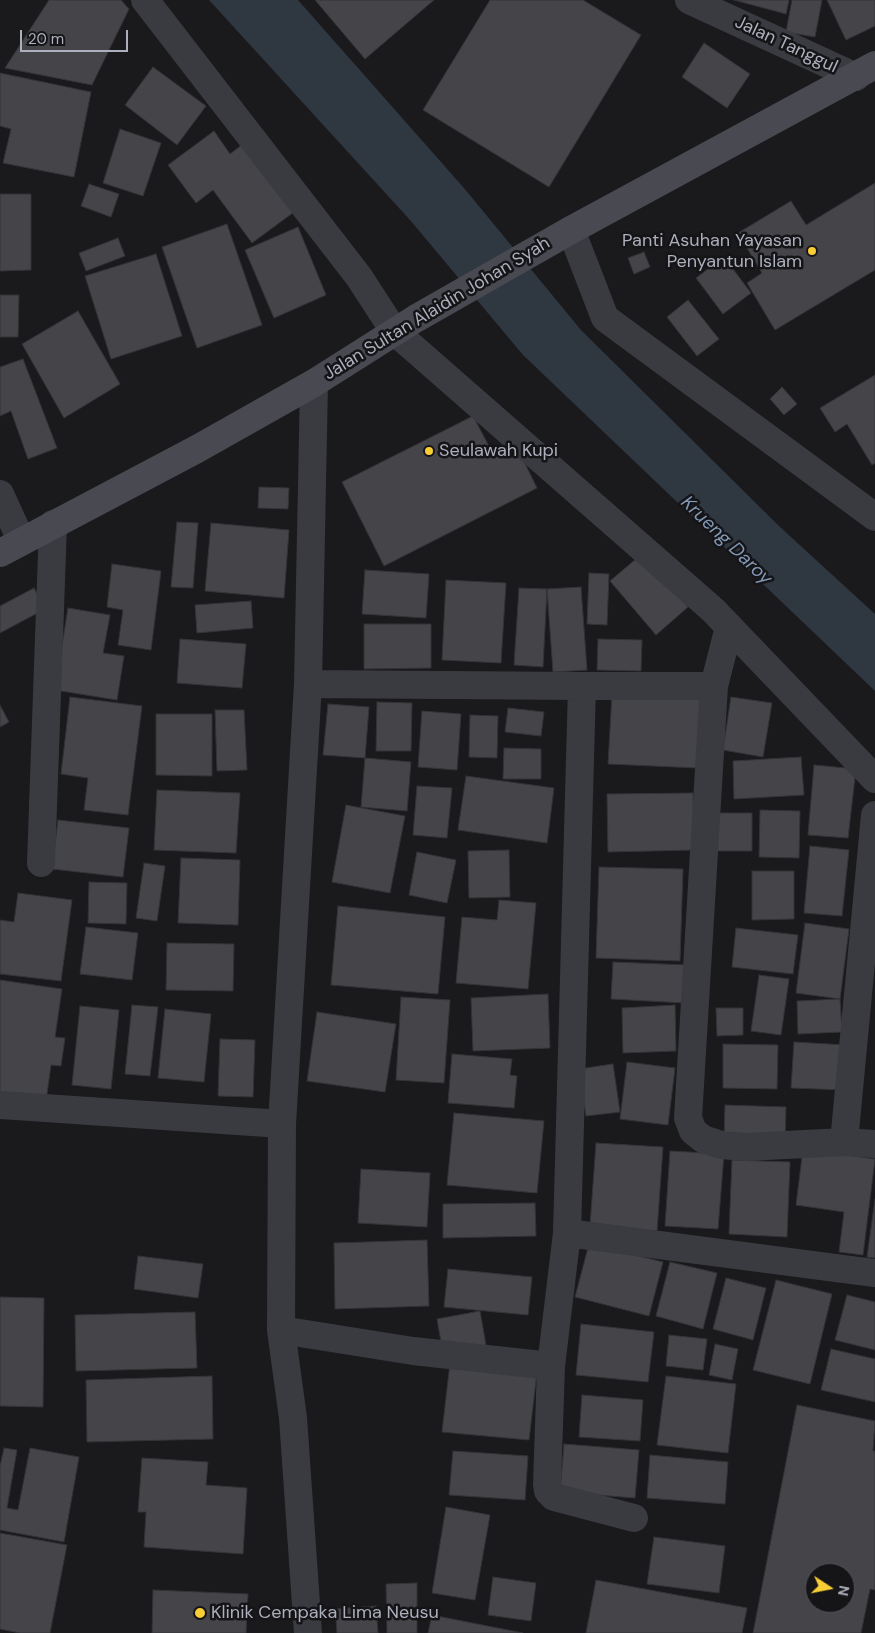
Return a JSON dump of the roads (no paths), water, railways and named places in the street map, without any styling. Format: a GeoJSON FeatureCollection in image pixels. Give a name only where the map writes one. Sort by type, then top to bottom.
{"type":"FeatureCollection","features":[{"type":"Feature","properties":{"kind":"main road","name":"Jalan Sultan Alaidin Johan Syah"},"geometry":{"type":"LineString","coordinates":[[10,547],[197,449],[314,383],[405,325],[571,230],[866,71]]}},
{"type":"Feature","properties":{"kind":"street"},"geometry":{"type":"LineString","coordinates":[[145,0],[359,277],[405,325],[713,610],[875,779]]}},
{"type":"Feature","properties":{"kind":"street","name":"Jalan Tanggul"},"geometry":{"type":"LineString","coordinates":[[689,0],[866,71]]}},
{"type":"Feature","properties":{"kind":"street"},"geometry":{"type":"LineString","coordinates":[[571,230],[605,318],[875,516]]}},
{"type":"Feature","properties":{"kind":"street"},"geometry":{"type":"LineString","coordinates":[[308,1633],[293,1418],[281,1330],[282,1124],[308,684],[314,383]]}},
{"type":"Feature","properties":{"kind":"street"},"geometry":{"type":"LineString","coordinates":[[0,494],[10,547]]}},
{"type":"Feature","properties":{"kind":"street"},"geometry":{"type":"LineString","coordinates":[[41,863],[53,524]]}},
{"type":"Feature","properties":{"kind":"street"},"geometry":{"type":"LineString","coordinates":[[729,627],[714,686],[688,1118],[693,1131],[721,1145],[746,1147],[844,1142],[875,1144]]}},
{"type":"Feature","properties":{"kind":"street"},"geometry":{"type":"LineString","coordinates":[[308,684],[714,686]]}},
{"type":"Feature","properties":{"kind":"street"},"geometry":{"type":"LineString","coordinates":[[582,686],[567,1233],[551,1366],[548,1491],[554,1497],[566,1501],[634,1518]]}},
{"type":"Feature","properties":{"kind":"street"},"geometry":{"type":"LineString","coordinates":[[844,1142],[875,815]]}},
{"type":"Feature","properties":{"kind":"street"},"geometry":{"type":"LineString","coordinates":[[0,1105],[282,1124]]}},
{"type":"Feature","properties":{"kind":"street"},"geometry":{"type":"LineString","coordinates":[[567,1233],[875,1273]]}},
{"type":"Feature","properties":{"kind":"street"},"geometry":{"type":"LineString","coordinates":[[281,1330],[414,1351],[551,1366]]}},
{"type":"Feature","properties":{"kind":"water","name":"Krueng Daroy"},"geometry":{"type":"Polygon","coordinates":[[[209,0],[298,0],[464,188],[581,330],[779,526],[875,614],[875,691],[523,355],[410,220],[209,0]]]}},
{"type":"Feature","properties":{"kind":"place","name":"Panti Asuhan Yayasan Penyantun Islam"},"geometry":{"type":"Point","coordinates":[812,251]}},
{"type":"Feature","properties":{"kind":"place","name":"Seulawah Kupi"},"geometry":{"type":"Point","coordinates":[429,451]}},
{"type":"Feature","properties":{"kind":"place","name":"Klinik Cempaka Lima Neusu"},"geometry":{"type":"Point","coordinates":[200,1613]}}]}
